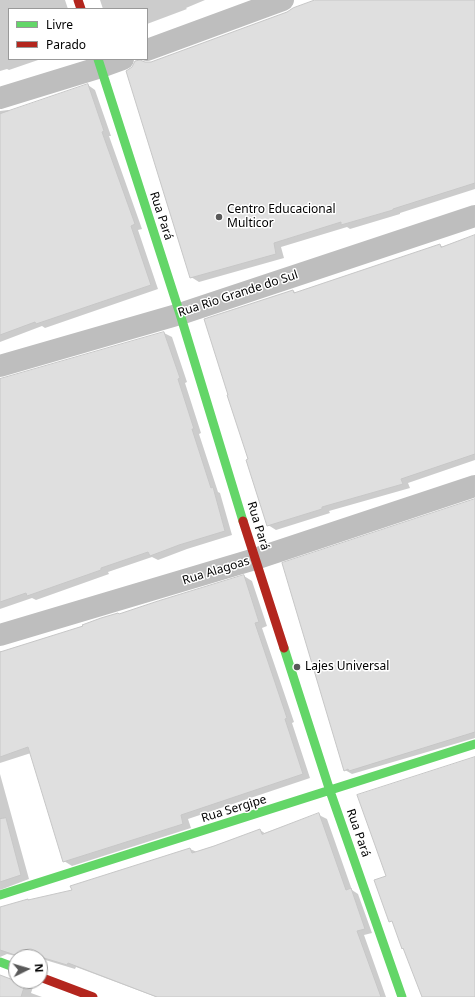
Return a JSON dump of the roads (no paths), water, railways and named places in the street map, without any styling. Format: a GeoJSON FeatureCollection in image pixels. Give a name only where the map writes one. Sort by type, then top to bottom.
{"type":"FeatureCollection","features":[{"type":"Feature","properties":{"kind":"street"},"geometry":{"type":"LineString","coordinates":[[148,50],[283,0]]}},
{"type":"Feature","properties":{"kind":"street"},"geometry":{"type":"LineString","coordinates":[[0,98],[100,63],[117,60]]}},
{"type":"Feature","properties":{"kind":"street","name":"Rua Pará"},"geometry":{"type":"LineString","coordinates":[[100,63],[330,791],[402,997]]}},
{"type":"Feature","properties":{"kind":"street","name":"Rua Rio Grande do Sul"},"geometry":{"type":"LineString","coordinates":[[0,366],[180,314],[475,216]]}},
{"type":"Feature","properties":{"kind":"street","name":"Rua Alagoas"},"geometry":{"type":"LineString","coordinates":[[0,635],[256,559],[475,486]]}},
{"type":"Feature","properties":{"kind":"street","name":"Rua Sergipe"},"geometry":{"type":"LineString","coordinates":[[0,895],[475,744]]}},
{"type":"Feature","properties":{"kind":"street"},"geometry":{"type":"LineString","coordinates":[[48,980],[93,997]]}},
{"type":"Feature","properties":{"kind":"place","name":"Centro Educacional Multicor"},"geometry":{"type":"Point","coordinates":[219,217]}},
{"type":"Feature","properties":{"kind":"place","name":"Lajes Universal"},"geometry":{"type":"Point","coordinates":[297,667]}}]}
